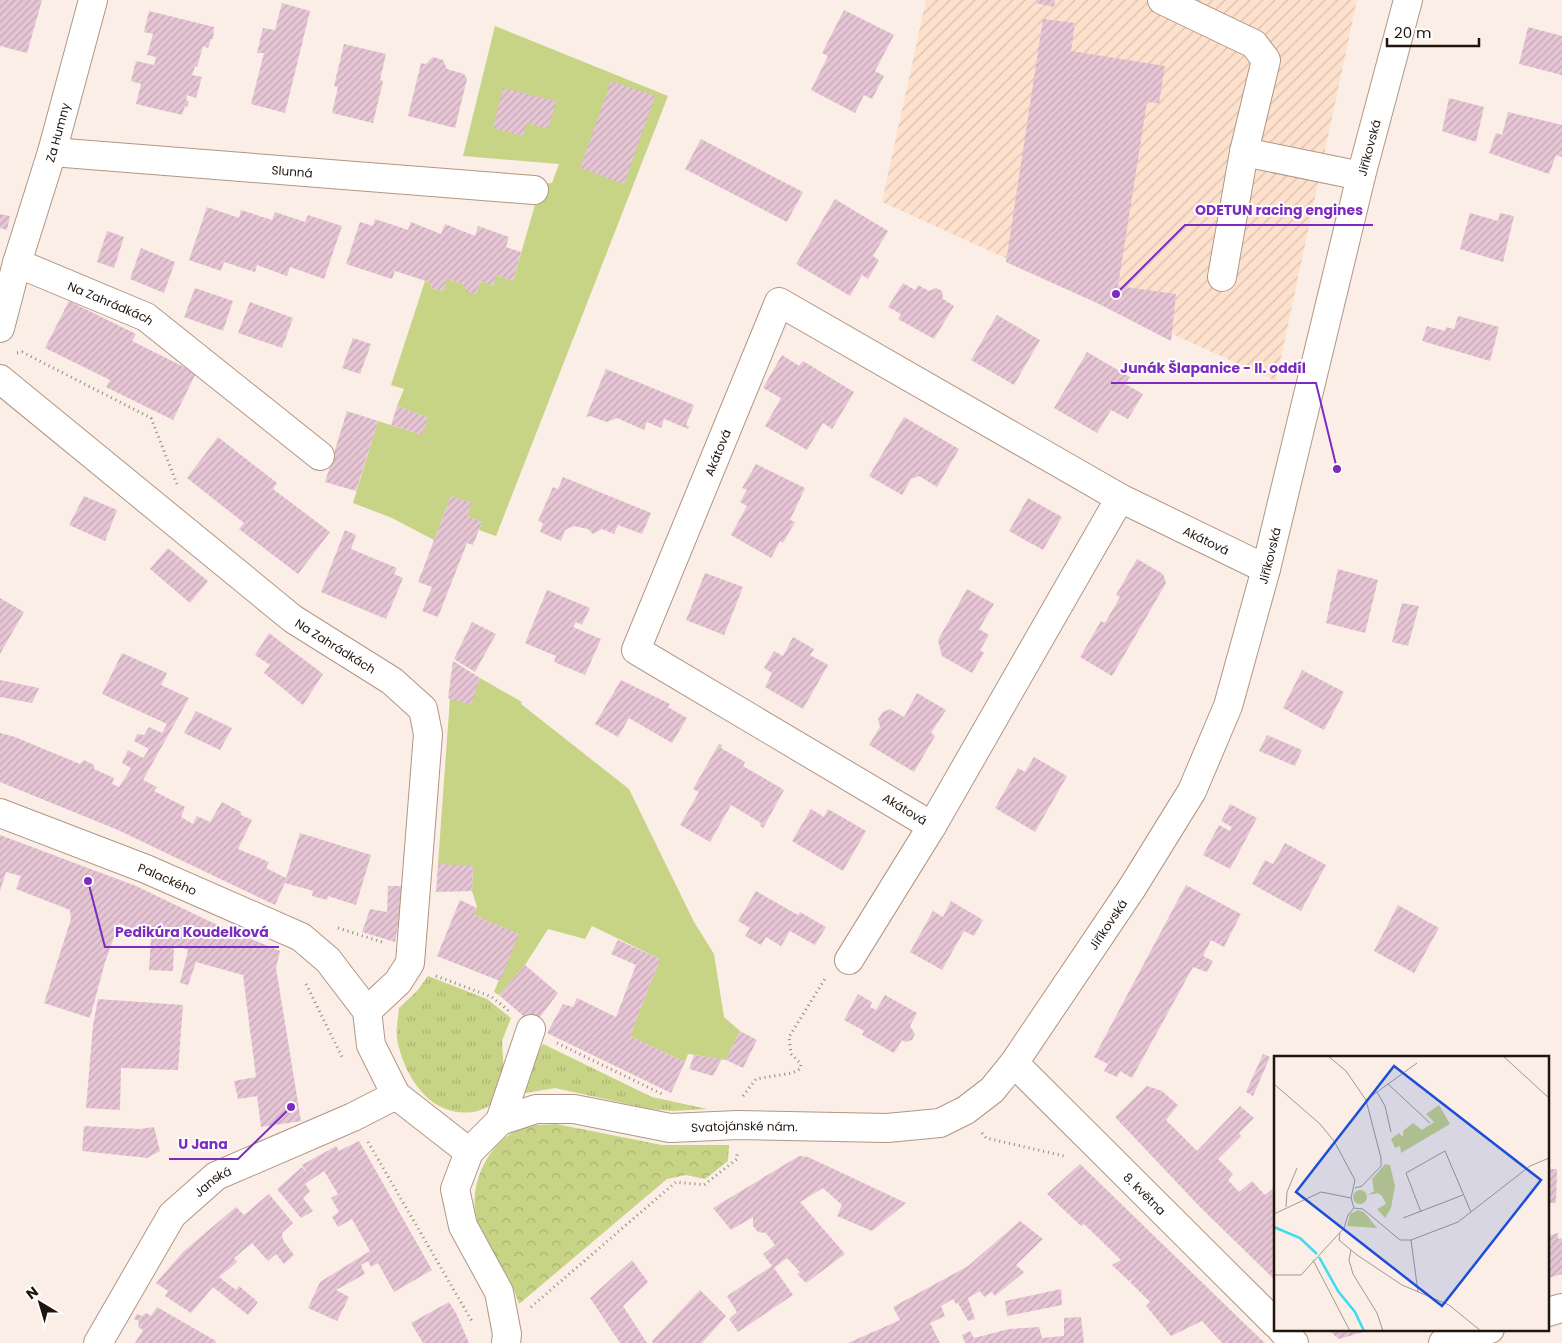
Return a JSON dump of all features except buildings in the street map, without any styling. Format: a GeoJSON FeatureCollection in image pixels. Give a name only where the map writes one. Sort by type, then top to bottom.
{"type":"FeatureCollection","features":[{"type":"Feature","properties":{"kind":"street","name":"Za Humny"},"geometry":{"type":"LineString","coordinates":[[17,263],[52,152],[93,0]]}},
{"type":"Feature","properties":{"kind":"street"},"geometry":{"type":"LineString","coordinates":[[1162,0],[1254,44],[1266,60],[1244,152],[1222,277]]}},
{"type":"Feature","properties":{"kind":"street","name":"Jiříkovská"},"geometry":{"type":"LineString","coordinates":[[1014,1063],[1132,888],[1192,791],[1228,706],[1266,569],[1361,176],[1408,0]]}},
{"type":"Feature","properties":{"kind":"street","name":"Slunná"},"geometry":{"type":"LineString","coordinates":[[52,152],[534,190]]}},
{"type":"Feature","properties":{"kind":"street"},"geometry":{"type":"LineString","coordinates":[[1244,152],[1361,176]]}},
{"type":"Feature","properties":{"kind":"street"},"geometry":{"type":"LineString","coordinates":[[0,328],[17,263]]}},
{"type":"Feature","properties":{"kind":"street","name":"Na Zahrádkách"},"geometry":{"type":"LineString","coordinates":[[17,263],[146,317],[320,456]]}},
{"type":"Feature","properties":{"kind":"street","name":"Akátová"},"geometry":{"type":"LineString","coordinates":[[932,826],[636,650],[779,302],[1120,498],[1266,569]]}},
{"type":"Feature","properties":{"kind":"street","name":"Na Zahrádkách"},"geometry":{"type":"LineString","coordinates":[[0,379],[293,619],[392,681],[423,709],[428,734],[410,963],[398,982],[367,1012]]}},
{"type":"Feature","properties":{"kind":"street","name":"Akátová"},"geometry":{"type":"LineString","coordinates":[[849,960],[932,826],[1120,498]]}},
{"type":"Feature","properties":{"kind":"street","name":"Palackého"},"geometry":{"type":"LineString","coordinates":[[0,813],[146,869],[301,937],[328,960],[367,1012]]}},
{"type":"Feature","properties":{"kind":"street"},"geometry":{"type":"LineString","coordinates":[[367,1012],[371,1045],[396,1095],[469,1152]]}},
{"type":"Feature","properties":{"kind":"street"},"geometry":{"type":"LineString","coordinates":[[500,1121],[530,1029]]}},
{"type":"Feature","properties":{"kind":"street","name":"Svatojánské nám."},"geometry":{"type":"LineString","coordinates":[[506,1343],[507,1334],[499,1292],[463,1226],[455,1189],[469,1152],[500,1121],[536,1109],[574,1109],[670,1128],[738,1126],[887,1128],[940,1123],[966,1110],[992,1090],[1014,1063]]}},
{"type":"Feature","properties":{"kind":"street","name":"8. května"},"geometry":{"type":"LineString","coordinates":[[1014,1063],[1274,1322]]}},
{"type":"Feature","properties":{"kind":"street","name":"Janská"},"geometry":{"type":"LineString","coordinates":[[98,1343],[172,1215],[216,1176],[353,1116],[396,1095]]}},
{"type":"Feature","properties":{"kind":"street"},"geometry":{"type":"LineString","coordinates":[[1282,1330],[1294,1343]]}},
{"type":"Feature","properties":{"kind":"street"},"geometry":{"type":"LineString","coordinates":[[1443,1343],[1487,1330]]}},
{"type":"Feature","properties":{"kind":"path"},"geometry":{"type":"LineString","coordinates":[[14,354],[22,352],[151,418],[179,489]]}},
{"type":"Feature","properties":{"kind":"path"},"geometry":{"type":"LineString","coordinates":[[528,1310],[676,1182],[704,1185],[737,1159],[739,1103],[756,1079],[792,1073],[800,1069],[801,1064],[791,1054],[789,1037],[840,954],[849,960]]}},
{"type":"Feature","properties":{"kind":"path"},"geometry":{"type":"LineString","coordinates":[[410,963],[424,971],[492,997],[530,1029],[664,1096]]}},
{"type":"Feature","properties":{"kind":"path"},"geometry":{"type":"LineString","coordinates":[[966,1110],[986,1138],[1067,1156]]}},
{"type":"Feature","properties":{"kind":"shaded area"},"geometry":{"type":"Polygon","coordinates":[[[926,0],[1357,0],[1276,381],[882,202],[926,0]]]}},
{"type":"Feature","properties":{"kind":"green space"},"geometry":{"type":"Polygon","coordinates":[[[495,26],[668,96],[496,536],[479,530],[482,522],[467,516],[471,503],[451,496],[434,540],[392,518],[353,503],[378,421],[422,435],[428,418],[397,406],[404,389],[391,385],[425,281],[429,282],[432,288],[443,291],[447,279],[462,284],[476,294],[481,281],[493,285],[496,275],[513,281],[541,184],[552,183],[559,164],[463,156],[495,26]]]}},
{"type":"Feature","properties":{"kind":"green space"},"geometry":{"type":"Polygon","coordinates":[[[480,678],[522,702],[521,704],[629,789],[694,922],[714,954],[724,1017],[740,1031],[726,1060],[688,1054],[685,1062],[630,1036],[660,959],[592,926],[585,939],[548,929],[525,965],[499,995],[494,992],[518,934],[474,915],[477,907],[472,891],[473,867],[438,864],[450,698],[480,678]]]}},
{"type":"Feature","properties":{"kind":"green space"},"geometry":{"type":"Polygon","coordinates":[[[428,976],[487,999],[511,1018],[502,1041],[504,1076],[498,1102],[473,1112],[458,1112],[444,1108],[432,1101],[413,1080],[406,1067],[397,1039],[399,1008],[418,990],[428,976]]]}},
{"type":"Feature","properties":{"kind":"green space"},"geometry":{"type":"Polygon","coordinates":[[[543,1044],[652,1097],[707,1109],[673,1111],[650,1109],[555,1088],[525,1093],[525,1073],[543,1044]]]}},
{"type":"Feature","properties":{"kind":"green space"},"geometry":{"type":"Polygon","coordinates":[[[556,1124],[662,1145],[729,1145],[728,1161],[705,1179],[686,1175],[667,1179],[519,1304],[509,1279],[480,1227],[475,1210],[477,1184],[487,1158],[505,1138],[529,1126],[556,1124]]]}},
{"type":"Feature","properties":{"kind":"place","name":"ODETUN racing engines"},"geometry":{"type":"Point","coordinates":[1116,294]}},
{"type":"Feature","properties":{"kind":"place","name":"Junák Šlapanice - II. oddíl"},"geometry":{"type":"Point","coordinates":[1337,469]}},
{"type":"Feature","properties":{"kind":"place","name":"Pedikúra Koudelková"},"geometry":{"type":"Point","coordinates":[88,881]}},
{"type":"Feature","properties":{"kind":"place","name":"U Jana"},"geometry":{"type":"Point","coordinates":[291,1107]}}]}
